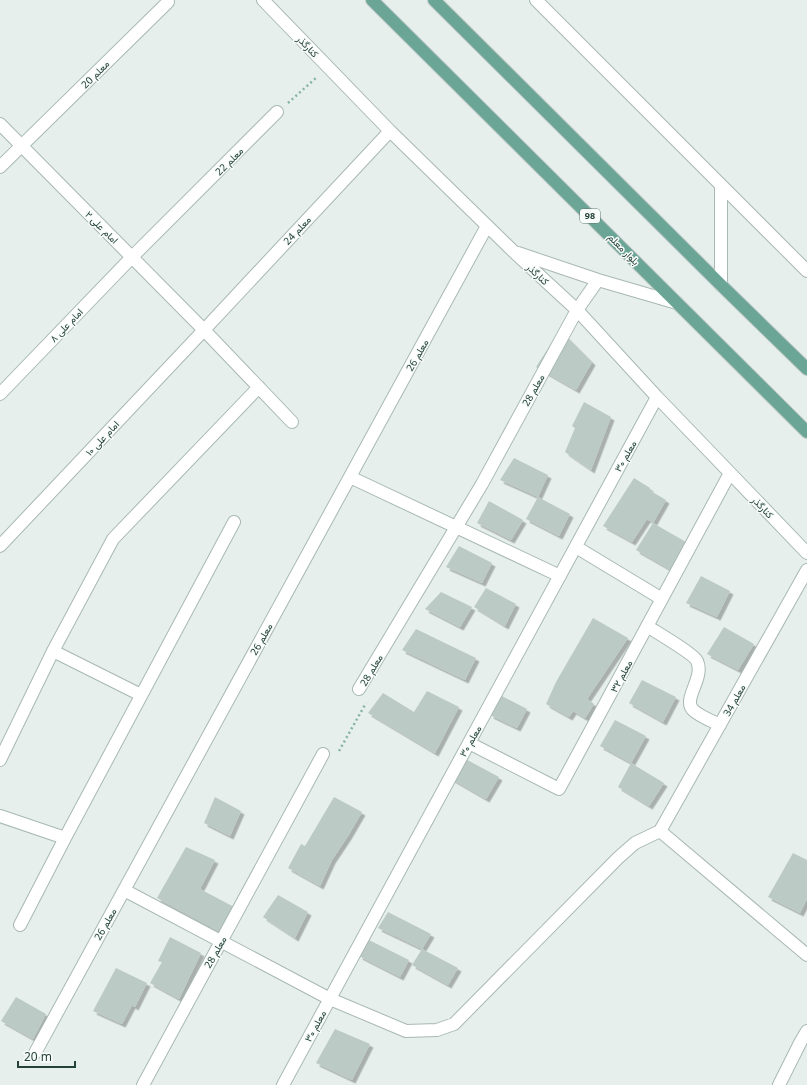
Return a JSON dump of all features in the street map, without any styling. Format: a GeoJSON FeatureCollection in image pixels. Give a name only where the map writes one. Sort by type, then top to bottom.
{"type":"FeatureCollection","features":[{"type":"Feature","properties":{"kind":"main road","name":"بلوار معلم"},"geometry":{"type":"LineString","coordinates":[[372,0],[807,432]]}},
{"type":"Feature","properties":{"kind":"main road"},"geometry":{"type":"LineString","coordinates":[[434,0],[721,286],[807,369]]}},
{"type":"Feature","properties":{"kind":"street","name":"کنارگذر"},"geometry":{"type":"LineString","coordinates":[[263,0],[390,131],[513,252],[577,310],[657,397],[807,553]]}},
{"type":"Feature","properties":{"kind":"street"},"geometry":{"type":"LineString","coordinates":[[536,0],[807,271]]}},
{"type":"Feature","properties":{"kind":"street","name":"معلم 20"},"geometry":{"type":"LineString","coordinates":[[0,167],[168,2]]}},
{"type":"Feature","properties":{"kind":"street","name":"معلم 22"},"geometry":{"type":"LineString","coordinates":[[132,257],[277,112]]}},
{"type":"Feature","properties":{"kind":"street","name":"امام علی ۲"},"geometry":{"type":"LineString","coordinates":[[0,124],[204,330],[292,422]]}},
{"type":"Feature","properties":{"kind":"street","name":"معلم 24"},"geometry":{"type":"LineString","coordinates":[[204,330],[390,131]]}},
{"type":"Feature","properties":{"kind":"street"},"geometry":{"type":"LineString","coordinates":[[721,185],[721,286]]}},
{"type":"Feature","properties":{"kind":"street","name":"معلم 26"},"geometry":{"type":"LineString","coordinates":[[35,1052],[487,226]]}},
{"type":"Feature","properties":{"kind":"street"},"geometry":{"type":"LineString","coordinates":[[513,252],[598,280],[677,302]]}},
{"type":"Feature","properties":{"kind":"street","name":"امام علی ۸"},"geometry":{"type":"LineString","coordinates":[[0,394],[132,257]]}},
{"type":"Feature","properties":{"kind":"street","name":"معلم 28"},"geometry":{"type":"LineString","coordinates":[[360,689],[482,484],[577,310],[598,280]]}},
{"type":"Feature","properties":{"kind":"street","name":"امام علی ۱۰"},"geometry":{"type":"LineString","coordinates":[[0,546],[204,330]]}},
{"type":"Feature","properties":{"kind":"street"},"geometry":{"type":"LineString","coordinates":[[0,760],[53,651],[113,539],[259,387]]}},
{"type":"Feature","properties":{"kind":"street","name":"معلم ۳۰"},"geometry":{"type":"LineString","coordinates":[[283,1085],[657,397]]}},
{"type":"Feature","properties":{"kind":"street","name":"معلم ۳۲"},"geometry":{"type":"LineString","coordinates":[[469,743],[559,789],[730,473]]}},
{"type":"Feature","properties":{"kind":"street"},"geometry":{"type":"LineString","coordinates":[[350,477],[560,576]]}},
{"type":"Feature","properties":{"kind":"street"},"geometry":{"type":"LineString","coordinates":[[20,925],[234,522]]}},
{"type":"Feature","properties":{"kind":"street"},"geometry":{"type":"LineString","coordinates":[[576,547],[662,599]]}},
{"type":"Feature","properties":{"kind":"street","name":"معلم 34"},"geometry":{"type":"LineString","coordinates":[[660,831],[807,570]]}},
{"type":"Feature","properties":{"kind":"street"},"geometry":{"type":"LineString","coordinates":[[647,626],[688,652],[697,660],[700,670],[691,696],[691,708],[695,712],[720,725]]}},
{"type":"Feature","properties":{"kind":"street"},"geometry":{"type":"LineString","coordinates":[[53,651],[142,695]]}},
{"type":"Feature","properties":{"kind":"street","name":"معلم 28"},"geometry":{"type":"LineString","coordinates":[[143,1085],[323,754]]}},
{"type":"Feature","properties":{"kind":"street"},"geometry":{"type":"LineString","coordinates":[[0,816],[65,838]]}},
{"type":"Feature","properties":{"kind":"street"},"geometry":{"type":"LineString","coordinates":[[124,890],[330,999],[406,1031],[438,1030],[454,1024],[618,858],[635,843],[660,831],[807,955]]}},
{"type":"Feature","properties":{"kind":"street"},"geometry":{"type":"LineString","coordinates":[[780,1085],[807,1031]]}},
{"type":"Feature","properties":{"kind":"path"},"geometry":{"type":"LineString","coordinates":[[277,112],[328,67]]}},
{"type":"Feature","properties":{"kind":"path","name":"معلم 28"},"geometry":{"type":"LineString","coordinates":[[323,754],[333,760],[371,694],[360,689]]}},
{"type":"Feature","properties":{"kind":"building"},"geometry":{"type":"Polygon","coordinates":[[[560,330],[592,362],[576,390],[536,367],[560,330]]]}},
{"type":"Feature","properties":{"kind":"building"},"geometry":{"type":"Polygon","coordinates":[[[584,402],[611,417],[591,470],[565,452],[575,428],[572,426],[584,402]]]}},
{"type":"Feature","properties":{"kind":"building"},"geometry":{"type":"Polygon","coordinates":[[[514,458],[548,475],[538,497],[500,480],[514,458]]]}},
{"type":"Feature","properties":{"kind":"building"},"geometry":{"type":"Polygon","coordinates":[[[634,478],[650,488],[649,490],[666,500],[653,523],[647,519],[632,542],[603,526],[634,478]]]}},
{"type":"Feature","properties":{"kind":"building"},"geometry":{"type":"Polygon","coordinates":[[[538,497],[570,514],[559,536],[526,519],[538,497]]]}},
{"type":"Feature","properties":{"kind":"building"},"geometry":{"type":"Polygon","coordinates":[[[489,501],[523,520],[511,540],[477,523],[489,501]]]}},
{"type":"Feature","properties":{"kind":"building"},"geometry":{"type":"Polygon","coordinates":[[[653,523],[686,542],[671,570],[636,550],[653,523]]]}},
{"type":"Feature","properties":{"kind":"building"},"geometry":{"type":"Polygon","coordinates":[[[459,546],[492,563],[482,583],[446,567],[459,546]]]}},
{"type":"Feature","properties":{"kind":"building"},"geometry":{"type":"Polygon","coordinates":[[[701,576],[730,591],[717,617],[686,603],[701,576]]]}},
{"type":"Feature","properties":{"kind":"building"},"geometry":{"type":"Polygon","coordinates":[[[486,588],[516,604],[505,626],[474,607],[486,588]]]}},
{"type":"Feature","properties":{"kind":"building"},"geometry":{"type":"Polygon","coordinates":[[[441,592],[472,607],[460,627],[425,609],[441,592]]]}},
{"type":"Feature","properties":{"kind":"building"},"geometry":{"type":"Polygon","coordinates":[[[593,618],[628,638],[587,699],[594,704],[585,718],[573,711],[569,717],[546,704],[556,682],[593,618]]]}},
{"type":"Feature","properties":{"kind":"building"},"geometry":{"type":"Polygon","coordinates":[[[724,627],[754,644],[738,670],[707,654],[724,627]]]}},
{"type":"Feature","properties":{"kind":"building"},"geometry":{"type":"Polygon","coordinates":[[[416,629],[476,658],[465,680],[402,650],[416,629]]]}},
{"type":"Feature","properties":{"kind":"building"},"geometry":{"type":"Polygon","coordinates":[[[642,680],[676,697],[663,722],[629,703],[642,680]]]}},
{"type":"Feature","properties":{"kind":"building"},"geometry":{"type":"Polygon","coordinates":[[[427,691],[459,707],[435,753],[368,713],[383,693],[414,712],[427,691]]]}},
{"type":"Feature","properties":{"kind":"building"},"geometry":{"type":"Polygon","coordinates":[[[500,695],[527,709],[517,728],[490,715],[500,695]]]}},
{"type":"Feature","properties":{"kind":"building"},"geometry":{"type":"Polygon","coordinates":[[[615,720],[646,736],[631,763],[600,746],[615,720]]]}},
{"type":"Feature","properties":{"kind":"building"},"geometry":{"type":"Polygon","coordinates":[[[460,756],[499,777],[486,799],[448,777],[460,756]]]}},
{"type":"Feature","properties":{"kind":"building"},"geometry":{"type":"Polygon","coordinates":[[[631,763],[664,783],[649,806],[618,787],[631,763]]]}},
{"type":"Feature","properties":{"kind":"building"},"geometry":{"type":"Polygon","coordinates":[[[215,797],[241,811],[230,836],[204,823],[215,797]]]}},
{"type":"Feature","properties":{"kind":"building"},"geometry":{"type":"Polygon","coordinates":[[[334,797],[362,812],[332,860],[320,886],[288,868],[301,844],[305,846],[334,797]]]}},
{"type":"Feature","properties":{"kind":"building"},"geometry":{"type":"Polygon","coordinates":[[[186,847],[215,860],[200,889],[236,908],[222,933],[157,898],[186,847]]]}},
{"type":"Feature","properties":{"kind":"building"},"geometry":{"type":"Polygon","coordinates":[[[793,853],[807,860],[807,899],[800,913],[768,897],[793,853]]]}},
{"type":"Feature","properties":{"kind":"building"},"geometry":{"type":"Polygon","coordinates":[[[278,895],[308,912],[295,938],[263,917],[278,895]]]}},
{"type":"Feature","properties":{"kind":"building"},"geometry":{"type":"Polygon","coordinates":[[[388,912],[431,934],[422,949],[378,928],[388,912]]]}},
{"type":"Feature","properties":{"kind":"building"},"geometry":{"type":"Polygon","coordinates":[[[170,937],[201,953],[179,999],[150,983],[162,962],[158,961],[170,937]]]}},
{"type":"Feature","properties":{"kind":"building"},"geometry":{"type":"Polygon","coordinates":[[[369,940],[409,960],[400,977],[359,956],[369,940]]]}},
{"type":"Feature","properties":{"kind":"building"},"geometry":{"type":"Polygon","coordinates":[[[422,949],[458,968],[448,985],[412,965],[422,949]]]}},
{"type":"Feature","properties":{"kind":"building"},"geometry":{"type":"Polygon","coordinates":[[[116,968],[147,983],[135,1007],[132,1005],[122,1024],[93,1011],[116,968]]]}},
{"type":"Feature","properties":{"kind":"building"},"geometry":{"type":"Polygon","coordinates":[[[16,997],[46,1014],[33,1039],[1,1021],[16,997]]]}},
{"type":"Feature","properties":{"kind":"building"},"geometry":{"type":"Polygon","coordinates":[[[335,1029],[370,1044],[352,1080],[316,1063],[335,1029]]]}}]}
